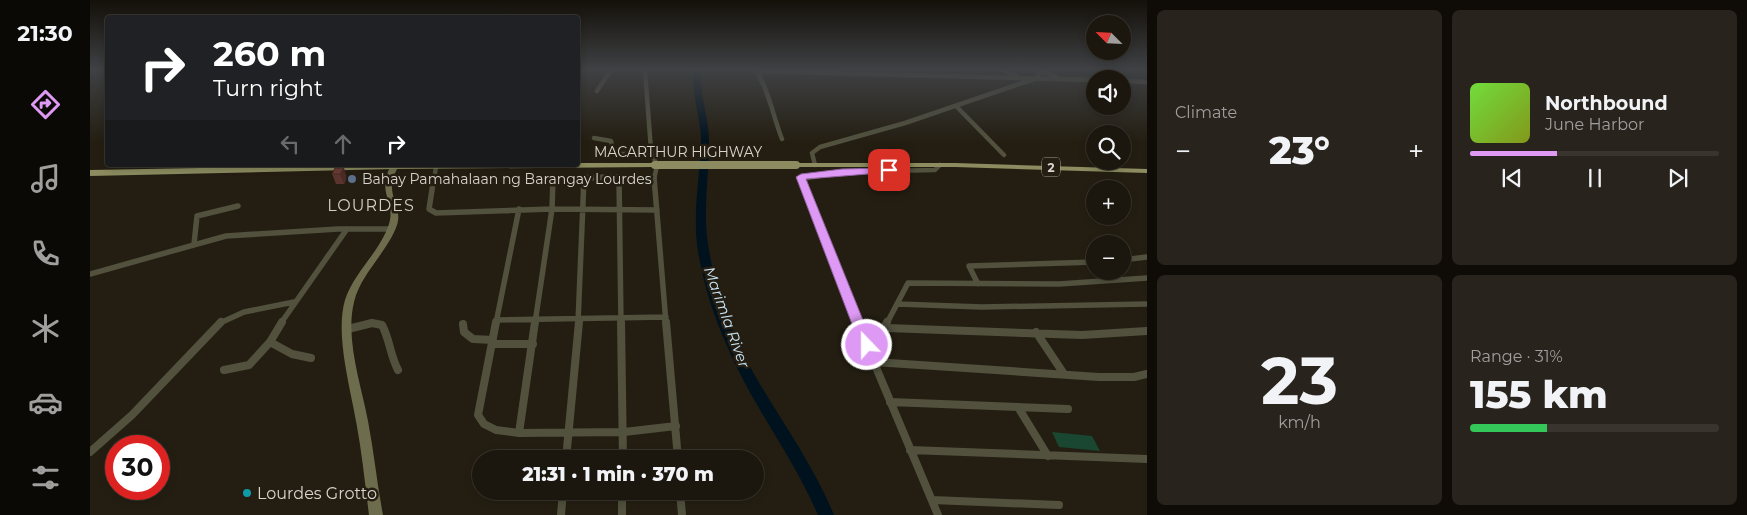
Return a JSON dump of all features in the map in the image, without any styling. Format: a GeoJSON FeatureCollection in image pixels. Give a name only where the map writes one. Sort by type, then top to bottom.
{"type":"FeatureCollection","features":[{"type":"Feature","properties":{"kind":"highway","name":"MACARTHUR HIGHWAY"},"geometry":{"type":"LineString","coordinates":[[580,166],[940,165],[1147,171]]}},
{"type":"Feature","properties":{"kind":"highway","name":"MACARTHUR HIGHWAY"},"geometry":{"type":"LineString","coordinates":[[90,173],[436,167]]}},
{"type":"Feature","properties":{"kind":"main road"},"geometry":{"type":"LineString","coordinates":[[376,515],[350,357],[348,329],[350,299],[392,229],[395,214],[387,184],[394,167]]}},
{"type":"Feature","properties":{"kind":"street"},"geometry":{"type":"LineString","coordinates":[[647,94],[653,154],[658,160],[658,171],[654,177],[677,450]]}},
{"type":"Feature","properties":{"kind":"street"},"geometry":{"type":"LineString","coordinates":[[768,94],[782,139]]}},
{"type":"Feature","properties":{"kind":"street"},"geometry":{"type":"LineString","coordinates":[[815,165],[812,153],[818,146],[890,127],[990,94]]}},
{"type":"Feature","properties":{"kind":"street"},"geometry":{"type":"LineString","coordinates":[[956,106],[1004,155]]}},
{"type":"Feature","properties":{"kind":"street"},"geometry":{"type":"LineString","coordinates":[[594,138],[611,141],[614,154],[653,154]]}},
{"type":"Feature","properties":{"kind":"street"},"geometry":{"type":"LineString","coordinates":[[938,515],[859,327],[801,176],[874,170],[935,170],[940,165]]}},
{"type":"Feature","properties":{"kind":"street"},"geometry":{"type":"LineString","coordinates":[[436,167],[429,209],[432,212],[619,208],[657,210]]}},
{"type":"Feature","properties":{"kind":"street"},"geometry":{"type":"LineString","coordinates":[[519,433],[537,320],[552,209],[554,178],[654,177]]}},
{"type":"Feature","properties":{"kind":"street"},"geometry":{"type":"LineString","coordinates":[[567,450],[585,209],[584,178]]}},
{"type":"Feature","properties":{"kind":"street"},"geometry":{"type":"LineString","coordinates":[[619,178],[623,450]]}},
{"type":"Feature","properties":{"kind":"street"},"geometry":{"type":"LineString","coordinates":[[194,244],[197,216],[238,206]]}},
{"type":"Feature","properties":{"kind":"street"},"geometry":{"type":"LineString","coordinates":[[519,209],[478,415],[484,424],[496,430],[519,433],[624,432],[676,426]]}},
{"type":"Feature","properties":{"kind":"street"},"geometry":{"type":"LineString","coordinates":[[90,274],[194,244],[238,235],[347,229],[392,229]]}},
{"type":"Feature","properties":{"kind":"street"},"geometry":{"type":"LineString","coordinates":[[224,370],[249,365],[270,342],[294,302],[347,229]]}},
{"type":"Feature","properties":{"kind":"street"},"geometry":{"type":"LineString","coordinates":[[1131,259],[1147,257]]}},
{"type":"Feature","properties":{"kind":"street"},"geometry":{"type":"LineString","coordinates":[[978,284],[969,266],[1086,262]]}},
{"type":"Feature","properties":{"kind":"street"},"geometry":{"type":"LineString","coordinates":[[885,326],[908,283],[1059,284],[1147,278]]}},
{"type":"Feature","properties":{"kind":"street"},"geometry":{"type":"LineString","coordinates":[[90,452],[132,415],[207,334],[222,321],[244,312],[294,302]]}},
{"type":"Feature","properties":{"kind":"street"},"geometry":{"type":"LineString","coordinates":[[897,304],[1000,306],[1147,304]]}},
{"type":"Feature","properties":{"kind":"street"},"geometry":{"type":"LineString","coordinates":[[496,320],[622,320],[666,317]]}},
{"type":"Feature","properties":{"kind":"street"},"geometry":{"type":"LineString","coordinates":[[348,329],[372,323],[382,325],[387,334],[391,358],[398,370]]}},
{"type":"Feature","properties":{"kind":"street"},"geometry":{"type":"LineString","coordinates":[[463,324],[464,332],[473,339],[533,344]]}},
{"type":"Feature","properties":{"kind":"street"},"geometry":{"type":"LineString","coordinates":[[859,327],[885,326],[1082,335],[1147,331]]}},
{"type":"Feature","properties":{"kind":"street"},"geometry":{"type":"LineString","coordinates":[[1036,332],[1064,374]]}},
{"type":"Feature","properties":{"kind":"street"},"geometry":{"type":"LineString","coordinates":[[270,342],[292,354],[310,358]]}},
{"type":"Feature","properties":{"kind":"street"},"geometry":{"type":"LineString","coordinates":[[874,362],[1108,377],[1147,374]]}},
{"type":"Feature","properties":{"kind":"street"},"geometry":{"type":"LineString","coordinates":[[890,402],[1068,409]]}},
{"type":"Feature","properties":{"kind":"street"},"geometry":{"type":"LineString","coordinates":[[1018,407],[1029,429],[1038,436],[1048,456]]}},
{"type":"Feature","properties":{"kind":"street"},"geometry":{"type":"LineString","coordinates":[[910,450],[1147,459]]}},
{"type":"Feature","properties":{"kind":"street"},"geometry":{"type":"LineString","coordinates":[[561,515],[562,500]]}},
{"type":"Feature","properties":{"kind":"street"},"geometry":{"type":"LineString","coordinates":[[622,500],[622,515]]}},
{"type":"Feature","properties":{"kind":"street"},"geometry":{"type":"LineString","coordinates":[[681,500],[682,515]]}},
{"type":"Feature","properties":{"kind":"street"},"geometry":{"type":"LineString","coordinates":[[932,500],[1059,505]]}},
{"type":"Feature","properties":{"kind":"green space"},"geometry":{"type":"Polygon","coordinates":[[[1052,432],[1092,436],[1100,451],[1059,447],[1052,432]]]}},
{"type":"Feature","properties":{"kind":"building"},"geometry":{"type":"Polygon","coordinates":[[[335,168],[344,168],[340,174],[332,174],[335,168]]]}},
{"type":"Feature","properties":{"kind":"waterway","name":"Marimla River"},"geometry":{"type":"LineString","coordinates":[[698,94],[705,132],[701,232],[703,250],[712,287],[732,343],[748,376],[800,461],[826,515]]}},
{"type":"Feature","properties":{"kind":"place","name":"Bahay Pamahalaan ng Barangay Lourdes"},"geometry":{"type":"Point","coordinates":[352,179]}},
{"type":"Feature","properties":{"kind":"place","name":"Lourdes Grotto"},"geometry":{"type":"Point","coordinates":[247,493]}},
{"type":"Feature","properties":{"kind":"district","name":"LOURDES"},"geometry":{"type":"Point","coordinates":[371,205]}},
{"type":"Feature","properties":{"kind":"route"},"geometry":{"type":"LineString","coordinates":[[867,345],[801,176],[889,170]]}}]}
